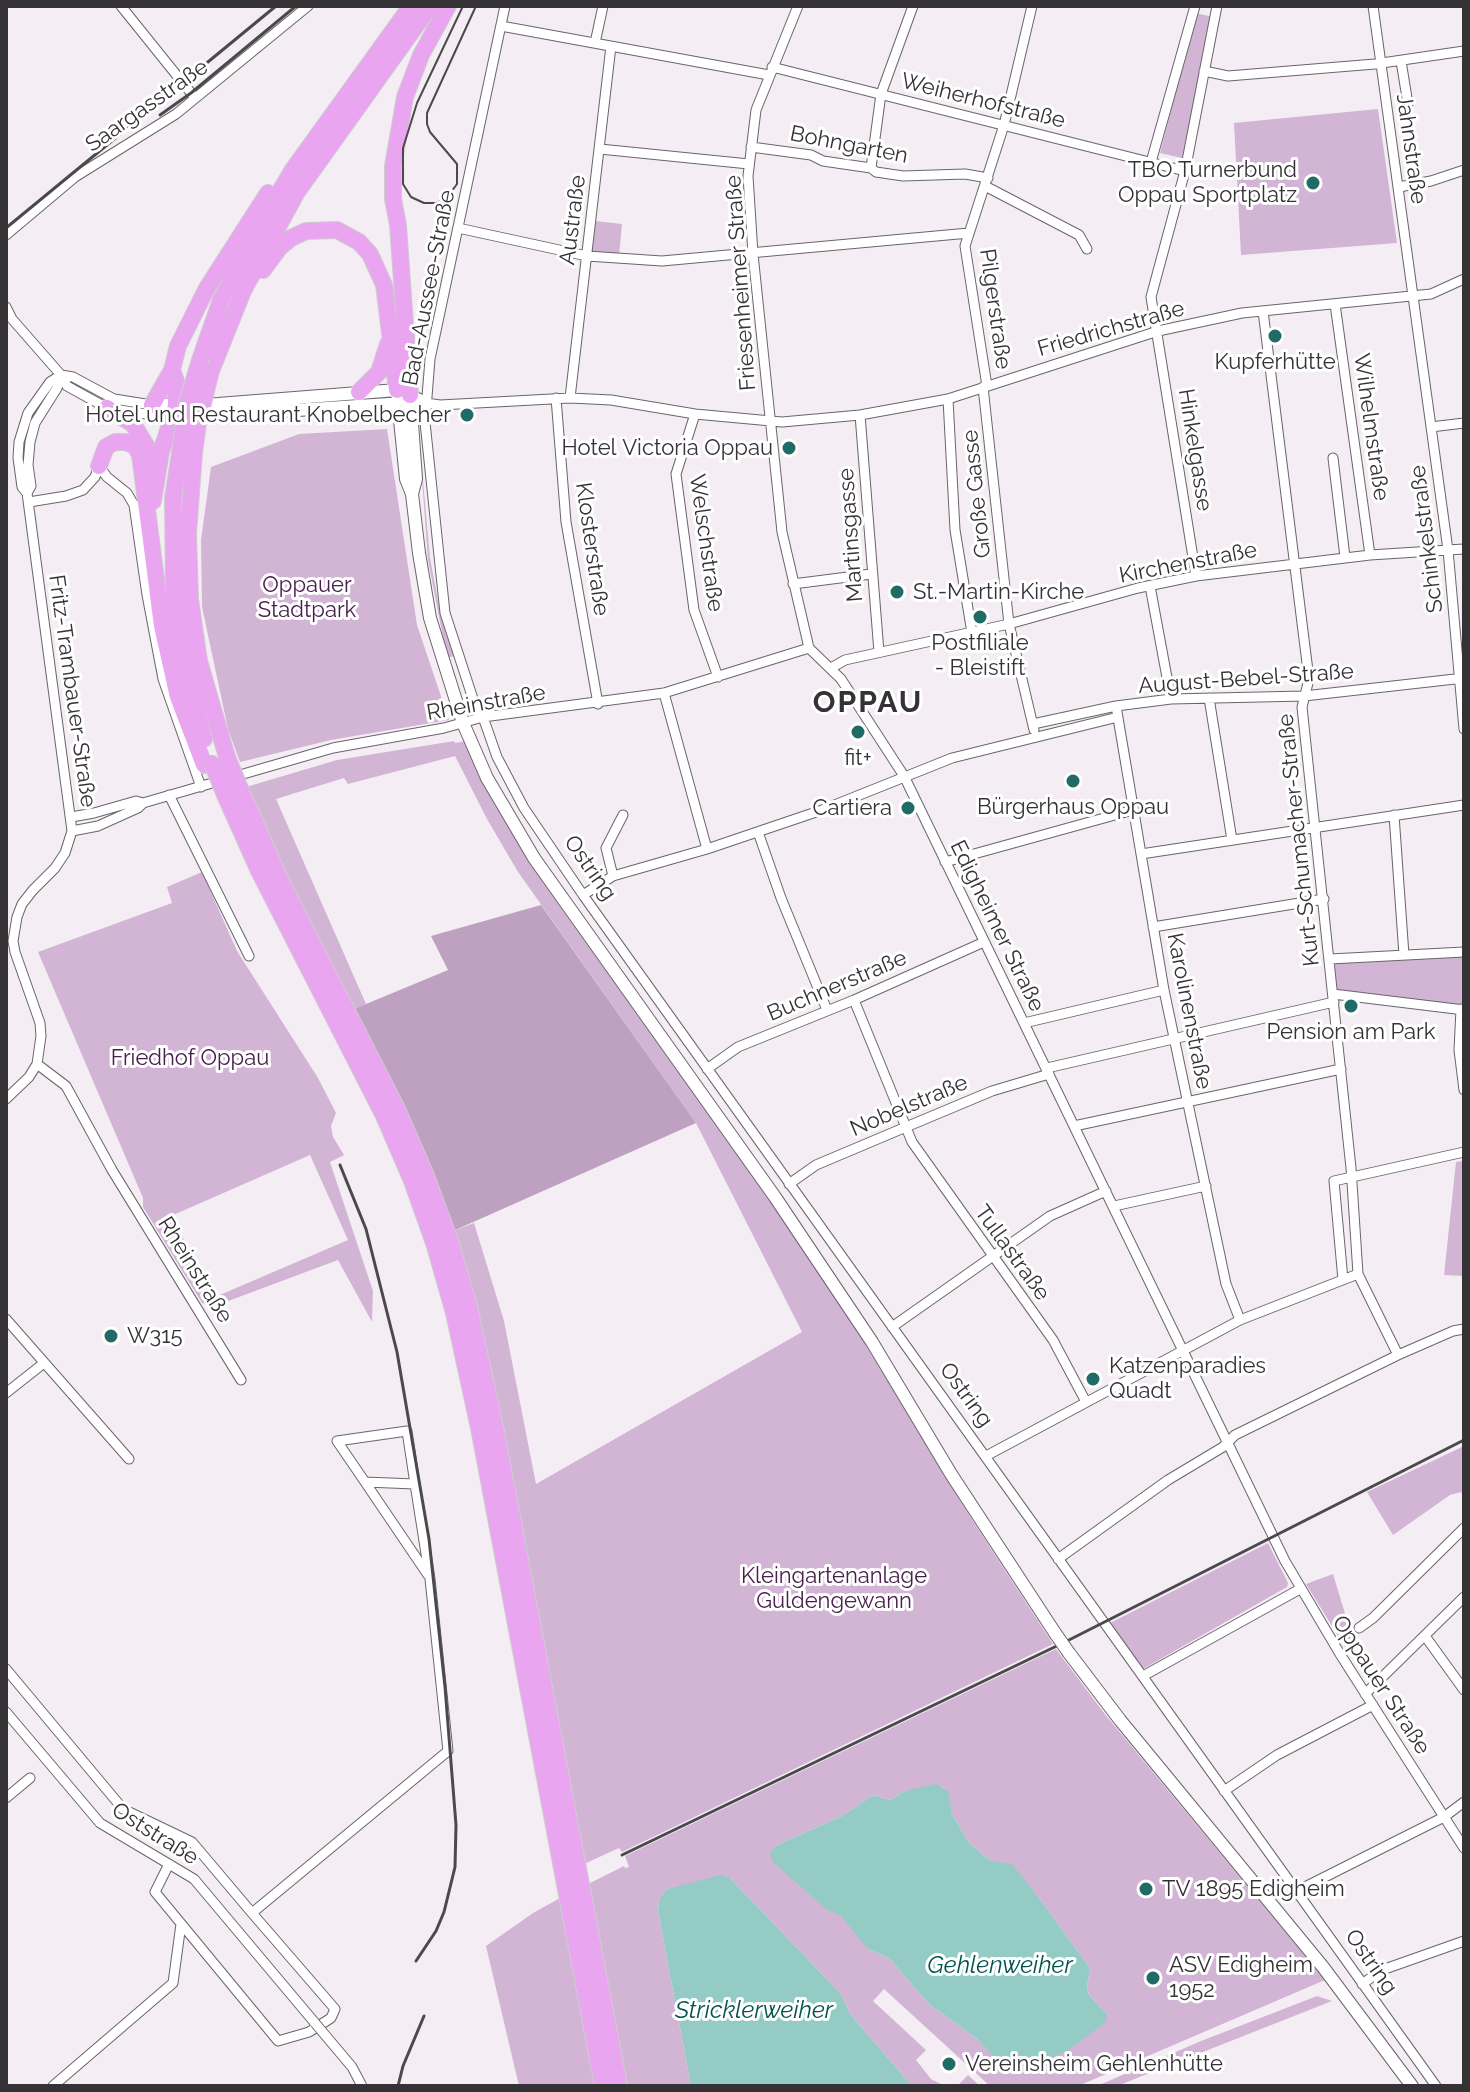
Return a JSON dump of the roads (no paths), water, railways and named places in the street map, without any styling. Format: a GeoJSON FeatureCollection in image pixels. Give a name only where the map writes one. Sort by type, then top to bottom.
{"type":"FeatureCollection","features":[{"type":"Feature","properties":{"kind":"highway"},"geometry":{"type":"LineString","coordinates":[[411,6],[292,171],[221,300],[186,406],[190,599],[214,762],[227,795],[283,886],[397,1109],[450,1241],[469,1307],[495,1427],[603,2086]]}},
{"type":"Feature","properties":{"kind":"highway"},"geometry":{"type":"LineString","coordinates":[[187,453],[211,371],[256,265],[297,192],[430,6]]}},
{"type":"Feature","properties":{"kind":"highway"},"geometry":{"type":"LineString","coordinates":[[404,398],[393,166],[405,97],[421,55],[448,6]]}},
{"type":"Feature","properties":{"kind":"highway"},"geometry":{"type":"LineString","coordinates":[[152,405],[172,370],[178,346],[207,288],[269,192],[278,180],[292,171]]}},
{"type":"Feature","properties":{"kind":"highway"},"geometry":{"type":"LineString","coordinates":[[238,303],[255,285],[269,260],[291,238],[306,231],[337,230],[359,242],[370,254],[384,285],[391,339],[404,398]]}},
{"type":"Feature","properties":{"kind":"highway"},"geometry":{"type":"LineString","coordinates":[[359,392],[379,372],[391,339]]}},
{"type":"Feature","properties":{"kind":"highway"},"geometry":{"type":"LineString","coordinates":[[149,539],[154,484],[174,412],[176,381],[172,370]]}},
{"type":"Feature","properties":{"kind":"highway"},"geometry":{"type":"LineString","coordinates":[[107,408],[133,424],[142,435],[154,484]]}},
{"type":"Feature","properties":{"kind":"highway"},"geometry":{"type":"LineString","coordinates":[[99,466],[103,452],[110,444],[126,442],[135,446],[142,467],[159,613],[174,683],[214,762],[232,815],[384,1116],[435,1246],[454,1313],[479,1428],[567,1856]]}},
{"type":"Feature","properties":{"kind":"highway"},"geometry":{"type":"LineString","coordinates":[[575,1902],[619,2086]]}},
{"type":"Feature","properties":{"kind":"street"},"geometry":{"type":"LineString","coordinates":[[121,6],[195,98]]}},
{"type":"Feature","properties":{"kind":"street","name":"Saargasstraße"},"geometry":{"type":"LineString","coordinates":[[6,235],[75,177],[176,114],[308,6]]}},
{"type":"Feature","properties":{"kind":"street","name":"Bad-Aussee-Straße"},"geometry":{"type":"LineString","coordinates":[[483,717],[474,702],[445,613],[433,515],[426,403],[430,359],[505,6]]}},
{"type":"Feature","properties":{"kind":"street"},"geometry":{"type":"LineString","coordinates":[[595,43],[603,6]]}},
{"type":"Feature","properties":{"kind":"street","name":"Friesenheimer Straße"},"geometry":{"type":"LineString","coordinates":[[769,421],[753,254],[749,164],[756,110],[798,6]]}},
{"type":"Feature","properties":{"kind":"street"},"geometry":{"type":"LineString","coordinates":[[871,168],[881,94],[913,6]]}},
{"type":"Feature","properties":{"kind":"street","name":"Pilgerstraße"},"geometry":{"type":"LineString","coordinates":[[985,386],[965,246],[1004,125],[1032,6]]}},
{"type":"Feature","properties":{"kind":"street"},"geometry":{"type":"LineString","coordinates":[[1151,162],[1195,6]]}},
{"type":"Feature","properties":{"kind":"street","name":"Hinkelgasse"},"geometry":{"type":"LineString","coordinates":[[1196,576],[1151,297],[1185,171],[1217,6]]}},
{"type":"Feature","properties":{"kind":"street","name":"Jahnstraße"},"geometry":{"type":"LineString","coordinates":[[1373,6],[1414,297]]}},
{"type":"Feature","properties":{"kind":"street","name":"Weiherhofstraße"},"geometry":{"type":"LineString","coordinates":[[501,26],[771,71],[881,94],[1185,171]]}},
{"type":"Feature","properties":{"kind":"street","name":"Austraße"},"geometry":{"type":"LineString","coordinates":[[570,398],[611,46]]}},
{"type":"Feature","properties":{"kind":"street"},"geometry":{"type":"LineString","coordinates":[[1204,71],[1228,76],[1401,61],[1464,51]]}},
{"type":"Feature","properties":{"kind":"street","name":"Jahnstraße"},"geometry":{"type":"LineString","coordinates":[[1401,61],[1408,104]]}},
{"type":"Feature","properties":{"kind":"street","name":"Bohngarten"},"geometry":{"type":"LineString","coordinates":[[751,147],[811,155],[823,161],[871,168],[876,172],[903,176],[965,174],[986,182]]}},
{"type":"Feature","properties":{"kind":"street"},"geometry":{"type":"LineString","coordinates":[[600,149],[749,164]]}},
{"type":"Feature","properties":{"kind":"street"},"geometry":{"type":"LineString","coordinates":[[1399,187],[1464,170]]}},
{"type":"Feature","properties":{"kind":"street"},"geometry":{"type":"LineString","coordinates":[[986,182],[1079,235],[1087,249]]}},
{"type":"Feature","properties":{"kind":"street"},"geometry":{"type":"LineString","coordinates":[[458,228],[587,256],[662,261],[969,233]]}},
{"type":"Feature","properties":{"kind":"street","name":"Friedrichstraße"},"geometry":{"type":"LineString","coordinates":[[426,403],[440,405],[570,398],[611,400],[695,414],[769,421],[860,415],[948,399],[1158,331],[1263,311],[1414,297],[1431,294],[1464,279]]}},
{"type":"Feature","properties":{"kind":"street","name":"Schinkelstraße"},"geometry":{"type":"LineString","coordinates":[[1414,297],[1448,550],[1462,678],[1464,729]]}},
{"type":"Feature","properties":{"kind":"street","name":"Wilhelmstraße"},"geometry":{"type":"LineString","coordinates":[[1335,304],[1370,555]]}},
{"type":"Feature","properties":{"kind":"street"},"geometry":{"type":"LineString","coordinates":[[6,307],[9,318],[61,375],[67,386],[107,408],[174,412],[404,398]]}},
{"type":"Feature","properties":{"kind":"street","name":"Kurt-Schumacher-Straße"},"geometry":{"type":"LineString","coordinates":[[1263,311],[1309,679],[1302,707],[1334,998],[1358,1274],[1398,1355]]}},
{"type":"Feature","properties":{"kind":"street"},"geometry":{"type":"LineString","coordinates":[[61,375],[73,377],[114,399],[174,412],[359,392],[426,403]]}},
{"type":"Feature","properties":{"kind":"street","name":"Fritz-Trambauer-Straße"},"geometry":{"type":"LineString","coordinates":[[37,1064],[41,1051],[40,1023],[15,952],[14,928],[22,904],[55,868],[65,853],[72,831],[28,497],[31,486],[28,465],[32,432],[61,375]]}},
{"type":"Feature","properties":{"kind":"street","name":"Große Gasse"},"geometry":{"type":"LineString","coordinates":[[985,386],[1009,624],[1036,737]]}},
{"type":"Feature","properties":{"kind":"street","name":"Ostring"},"geometry":{"type":"LineString","coordinates":[[404,398],[406,479],[412,494],[430,618],[463,723],[487,778],[534,858],[775,1197],[872,1342],[951,1474],[1069,1653],[1120,1720],[1323,1967],[1412,2086]]}},
{"type":"Feature","properties":{"kind":"street","name":"Klosterstraße"},"geometry":{"type":"LineString","coordinates":[[556,398],[566,522],[598,704]]}},
{"type":"Feature","properties":{"kind":"street"},"geometry":{"type":"LineString","coordinates":[[948,399],[955,530],[972,633]]}},
{"type":"Feature","properties":{"kind":"street","name":"Welschstraße"},"geometry":{"type":"LineString","coordinates":[[695,414],[676,474],[694,610],[718,677]]}},
{"type":"Feature","properties":{"kind":"street","name":"Martinsgasse"},"geometry":{"type":"LineString","coordinates":[[860,415],[879,652]]}},
{"type":"Feature","properties":{"kind":"street"},"geometry":{"type":"LineString","coordinates":[[769,421],[782,532],[809,648]]}},
{"type":"Feature","properties":{"kind":"street"},"geometry":{"type":"LineString","coordinates":[[1431,427],[1464,423]]}},
{"type":"Feature","properties":{"kind":"street"},"geometry":{"type":"LineString","coordinates":[[1333,458],[1345,557]]}},
{"type":"Feature","properties":{"kind":"street"},"geometry":{"type":"LineString","coordinates":[[28,497],[66,496],[83,490],[95,477],[99,466]]}},
{"type":"Feature","properties":{"kind":"street"},"geometry":{"type":"LineString","coordinates":[[99,466],[127,493],[134,505],[163,679],[201,787]]}},
{"type":"Feature","properties":{"kind":"street","name":"Kirchenstraße"},"geometry":{"type":"LineString","coordinates":[[831,668],[845,660],[972,633],[1196,576],[1345,557],[1464,549]]}},
{"type":"Feature","properties":{"kind":"street"},"geometry":{"type":"LineString","coordinates":[[793,584],[871,574]]}},
{"type":"Feature","properties":{"kind":"street"},"geometry":{"type":"LineString","coordinates":[[1150,586],[1171,699]]}},
{"type":"Feature","properties":{"kind":"street","name":"Rheinstraße"},"geometry":{"type":"LineString","coordinates":[[72,831],[98,826],[143,803],[333,748],[483,717],[664,693],[809,648]]}},
{"type":"Feature","properties":{"kind":"street","name":"Edigheimer Straße"},"geometry":{"type":"LineString","coordinates":[[809,648],[831,668],[904,776],[1273,1538]]}},
{"type":"Feature","properties":{"kind":"street","name":"August-Bebel-Straße"},"geometry":{"type":"LineString","coordinates":[[1033,724],[1116,706],[1171,699],[1304,696],[1462,678]]}},
{"type":"Feature","properties":{"kind":"street"},"geometry":{"type":"LineString","coordinates":[[664,693],[707,849]]}},
{"type":"Feature","properties":{"kind":"street"},"geometry":{"type":"LineString","coordinates":[[1209,698],[1232,840]]}},
{"type":"Feature","properties":{"kind":"street","name":"Karolinenstraße"},"geometry":{"type":"LineString","coordinates":[[1116,706],[1164,990],[1226,1284],[1240,1320]]}},
{"type":"Feature","properties":{"kind":"street","name":"Ostring"},"geometry":{"type":"LineString","coordinates":[[483,717],[497,757],[524,808],[583,895],[1436,2086]]}},
{"type":"Feature","properties":{"kind":"street","name":"August-Bebel-Straße"},"geometry":{"type":"LineString","coordinates":[[583,895],[613,876],[707,849],[822,810],[952,758],[1118,717]]}},
{"type":"Feature","properties":{"kind":"street"},"geometry":{"type":"LineString","coordinates":[[169,795],[249,956]]}},
{"type":"Feature","properties":{"kind":"street","name":"Rheinstraße"},"geometry":{"type":"LineString","coordinates":[[71,817],[136,801],[143,803]]}},
{"type":"Feature","properties":{"kind":"street"},"geometry":{"type":"LineString","coordinates":[[1141,854],[1464,805]]}},
{"type":"Feature","properties":{"kind":"street"},"geometry":{"type":"LineString","coordinates":[[945,862],[1133,810]]}},
{"type":"Feature","properties":{"kind":"street"},"geometry":{"type":"LineString","coordinates":[[613,876],[606,848],[623,815]]}},
{"type":"Feature","properties":{"kind":"street"},"geometry":{"type":"LineString","coordinates":[[1394,815],[1404,955]]}},
{"type":"Feature","properties":{"kind":"street"},"geometry":{"type":"LineString","coordinates":[[758,832],[781,898],[827,1010]]}},
{"type":"Feature","properties":{"kind":"street"},"geometry":{"type":"LineString","coordinates":[[1153,927],[1324,899]]}},
{"type":"Feature","properties":{"kind":"street","name":"Buchnerstraße"},"geometry":{"type":"LineString","coordinates":[[707,1069],[738,1047],[984,942]]}},
{"type":"Feature","properties":{"kind":"street"},"geometry":{"type":"LineString","coordinates":[[1330,959],[1464,952]]}},
{"type":"Feature","properties":{"kind":"street"},"geometry":{"type":"LineString","coordinates":[[1024,1023],[1164,990]]}},
{"type":"Feature","properties":{"kind":"street","name":"Nobelstraße"},"geometry":{"type":"LineString","coordinates":[[789,1184],[816,1165],[992,1091],[1048,1071],[1334,998],[1463,1009]]}},
{"type":"Feature","properties":{"kind":"street","name":"Tullastraße"},"geometry":{"type":"LineString","coordinates":[[854,1000],[919,1154],[1053,1340],[1086,1402]]}},
{"type":"Feature","properties":{"kind":"street"},"geometry":{"type":"LineString","coordinates":[[1463,1009],[1459,1050],[1464,1090]]}},
{"type":"Feature","properties":{"kind":"street"},"geometry":{"type":"LineString","coordinates":[[6,1099],[29,1077],[37,1064]]}},
{"type":"Feature","properties":{"kind":"street","name":"Rheinstraße"},"geometry":{"type":"LineString","coordinates":[[37,1064],[66,1086],[112,1170],[241,1380]]}},
{"type":"Feature","properties":{"kind":"street"},"geometry":{"type":"LineString","coordinates":[[1074,1126],[1341,1069]]}},
{"type":"Feature","properties":{"kind":"street"},"geometry":{"type":"LineString","coordinates":[[1343,1280],[1334,1181],[1464,1152]]}},
{"type":"Feature","properties":{"kind":"street"},"geometry":{"type":"LineString","coordinates":[[1114,1206],[1206,1186]]}},
{"type":"Feature","properties":{"kind":"street"},"geometry":{"type":"LineString","coordinates":[[892,1327],[1062,1209],[1106,1191]]}},
{"type":"Feature","properties":{"kind":"street"},"geometry":{"type":"LineString","coordinates":[[986,1456],[1240,1320],[1358,1274]]}},
{"type":"Feature","properties":{"kind":"street"},"geometry":{"type":"LineString","coordinates":[[6,1319],[129,1459]]}},
{"type":"Feature","properties":{"kind":"street"},"geometry":{"type":"LineString","coordinates":[[1058,1559],[1235,1435],[1398,1355],[1464,1329]]}},
{"type":"Feature","properties":{"kind":"street"},"geometry":{"type":"LineString","coordinates":[[6,1393],[44,1363]]}},
{"type":"Feature","properties":{"kind":"street"},"geometry":{"type":"LineString","coordinates":[[252,1913],[448,1751],[430,1579],[407,1431],[337,1441],[430,1579]]}},
{"type":"Feature","properties":{"kind":"street"},"geometry":{"type":"LineString","coordinates":[[365,1482],[415,1484]]}},
{"type":"Feature","properties":{"kind":"street"},"geometry":{"type":"LineString","coordinates":[[1359,1628],[1373,1618],[1464,1528]]}},
{"type":"Feature","properties":{"kind":"street","name":"Oppauer Straße"},"geometry":{"type":"LineString","coordinates":[[1273,1538],[1300,1589],[1464,1848]]}},
{"type":"Feature","properties":{"kind":"street"},"geometry":{"type":"LineString","coordinates":[[1143,1676],[1300,1589]]}},
{"type":"Feature","properties":{"kind":"street"},"geometry":{"type":"LineString","coordinates":[[1365,1694],[1464,1597]]}},
{"type":"Feature","properties":{"kind":"street"},"geometry":{"type":"LineString","coordinates":[[1425,1636],[1464,1690]]}},
{"type":"Feature","properties":{"kind":"street"},"geometry":{"type":"LineString","coordinates":[[6,1669],[123,1809],[192,1842],[335,2009],[331,2018],[309,2032],[278,2041],[155,1892],[169,1864]]}},
{"type":"Feature","properties":{"kind":"street"},"geometry":{"type":"LineString","coordinates":[[1224,1791],[1277,1755],[1373,1705]]}},
{"type":"Feature","properties":{"kind":"street","name":"Oststraße"},"geometry":{"type":"LineString","coordinates":[[6,1712],[100,1823],[194,1879],[352,2067],[362,2086]]}},
{"type":"Feature","properties":{"kind":"street"},"geometry":{"type":"LineString","coordinates":[[6,1798],[30,1778]]}},
{"type":"Feature","properties":{"kind":"street"},"geometry":{"type":"LineString","coordinates":[[1297,1891],[1444,1817],[1464,1802]]}},
{"type":"Feature","properties":{"kind":"street"},"geometry":{"type":"LineString","coordinates":[[53,2086],[173,1983],[181,1924]]}},
{"type":"Feature","properties":{"kind":"street"},"geometry":{"type":"LineString","coordinates":[[1362,1984],[1382,1970],[1464,1941]]}},
{"type":"Feature","properties":{"kind":"water","name":"Gehlenweiher"},"geometry":{"type":"Polygon","coordinates":[[[936,1784],[948,1791],[952,1814],[969,1843],[989,1860],[1013,1865],[1042,1902],[1090,1968],[1089,1995],[1107,2014],[1105,2023],[1067,2051],[1016,2072],[1006,2069],[977,2039],[929,2004],[889,1958],[868,1949],[840,1915],[827,1910],[773,1862],[770,1853],[775,1846],[842,1816],[873,1795],[890,1800],[905,1791],[936,1784]]]}},
{"type":"Feature","properties":{"kind":"water","name":"Stricklerweiher"},"geometry":{"type":"Polygon","coordinates":[[[721,1875],[730,1878],[841,1994],[850,2014],[912,2086],[691,2086],[658,1911],[659,1899],[667,1889],[721,1875]]]}},
{"type":"Feature","properties":{"kind":"tram line"},"geometry":{"type":"LineString","coordinates":[[463,6],[417,103],[403,148],[403,184],[411,197],[424,203],[446,199],[457,184],[457,164],[430,132],[427,113],[476,6]]}},
{"type":"Feature","properties":{"kind":"railway"},"geometry":{"type":"LineString","coordinates":[[6,228],[276,6]]}},
{"type":"Feature","properties":{"kind":"railway"},"geometry":{"type":"LineString","coordinates":[[160,115],[296,6]]}},
{"type":"Feature","properties":{"kind":"railway"},"geometry":{"type":"LineString","coordinates":[[340,1165],[366,1229],[397,1352],[429,1539],[445,1687],[456,1825],[455,1867],[444,1912],[436,1931],[416,1961]]}},
{"type":"Feature","properties":{"kind":"railway"},"geometry":{"type":"LineString","coordinates":[[622,1855],[1065,1642],[1464,1440]]}},
{"type":"Feature","properties":{"kind":"railway"},"geometry":{"type":"LineString","coordinates":[[398,2086],[424,2016]]}},
{"type":"Feature","properties":{"kind":"place","name":"TBO Turnerbund Oppau Sportplatz"},"geometry":{"type":"Point","coordinates":[1313,183]}},
{"type":"Feature","properties":{"kind":"place","name":"Kupferhütte"},"geometry":{"type":"Point","coordinates":[1275,336]}},
{"type":"Feature","properties":{"kind":"place","name":"Hotel und Restaurant Knobelbecher"},"geometry":{"type":"Point","coordinates":[467,415]}},
{"type":"Feature","properties":{"kind":"place","name":"Hotel Victoria Oppau"},"geometry":{"type":"Point","coordinates":[789,448]}},
{"type":"Feature","properties":{"kind":"place","name":"St.-Martin-Kirche"},"geometry":{"type":"Point","coordinates":[897,592]}},
{"type":"Feature","properties":{"kind":"place","name":"Postfiliale - Bleistift"},"geometry":{"type":"Point","coordinates":[980,617]}},
{"type":"Feature","properties":{"kind":"place","name":"fit+"},"geometry":{"type":"Point","coordinates":[858,732]}},
{"type":"Feature","properties":{"kind":"place","name":"Bürgerhaus Oppau"},"geometry":{"type":"Point","coordinates":[1073,781]}},
{"type":"Feature","properties":{"kind":"place","name":"Cartiera"},"geometry":{"type":"Point","coordinates":[908,808]}},
{"type":"Feature","properties":{"kind":"place","name":"Pension am Park"},"geometry":{"type":"Point","coordinates":[1351,1006]}},
{"type":"Feature","properties":{"kind":"place","name":"W315"},"geometry":{"type":"Point","coordinates":[111,1336]}},
{"type":"Feature","properties":{"kind":"place","name":"Katzenparadies Quadt"},"geometry":{"type":"Point","coordinates":[1093,1379]}},
{"type":"Feature","properties":{"kind":"place","name":"TV 1895 Edigheim"},"geometry":{"type":"Point","coordinates":[1146,1889]}},
{"type":"Feature","properties":{"kind":"place","name":"ASV Edigheim 1952"},"geometry":{"type":"Point","coordinates":[1153,1978]}},
{"type":"Feature","properties":{"kind":"place","name":"Vereinsheim Gehlenhütte"},"geometry":{"type":"Point","coordinates":[949,2064]}},
{"type":"Feature","properties":{"kind":"district","name":"OPPAU"},"geometry":{"type":"Point","coordinates":[868,703]}},
{"type":"Feature","properties":{"kind":"park label","name":"Oppauer Stadtpark"},"geometry":{"type":"Point","coordinates":[307,598]}},
{"type":"Feature","properties":{"kind":"park label","name":"Friedhof Oppau"},"geometry":{"type":"Point","coordinates":[190,1058]}},
{"type":"Feature","properties":{"kind":"park label","name":"Kleingartenanlage Guldengewann"},"geometry":{"type":"Point","coordinates":[834,1588]}}]}
